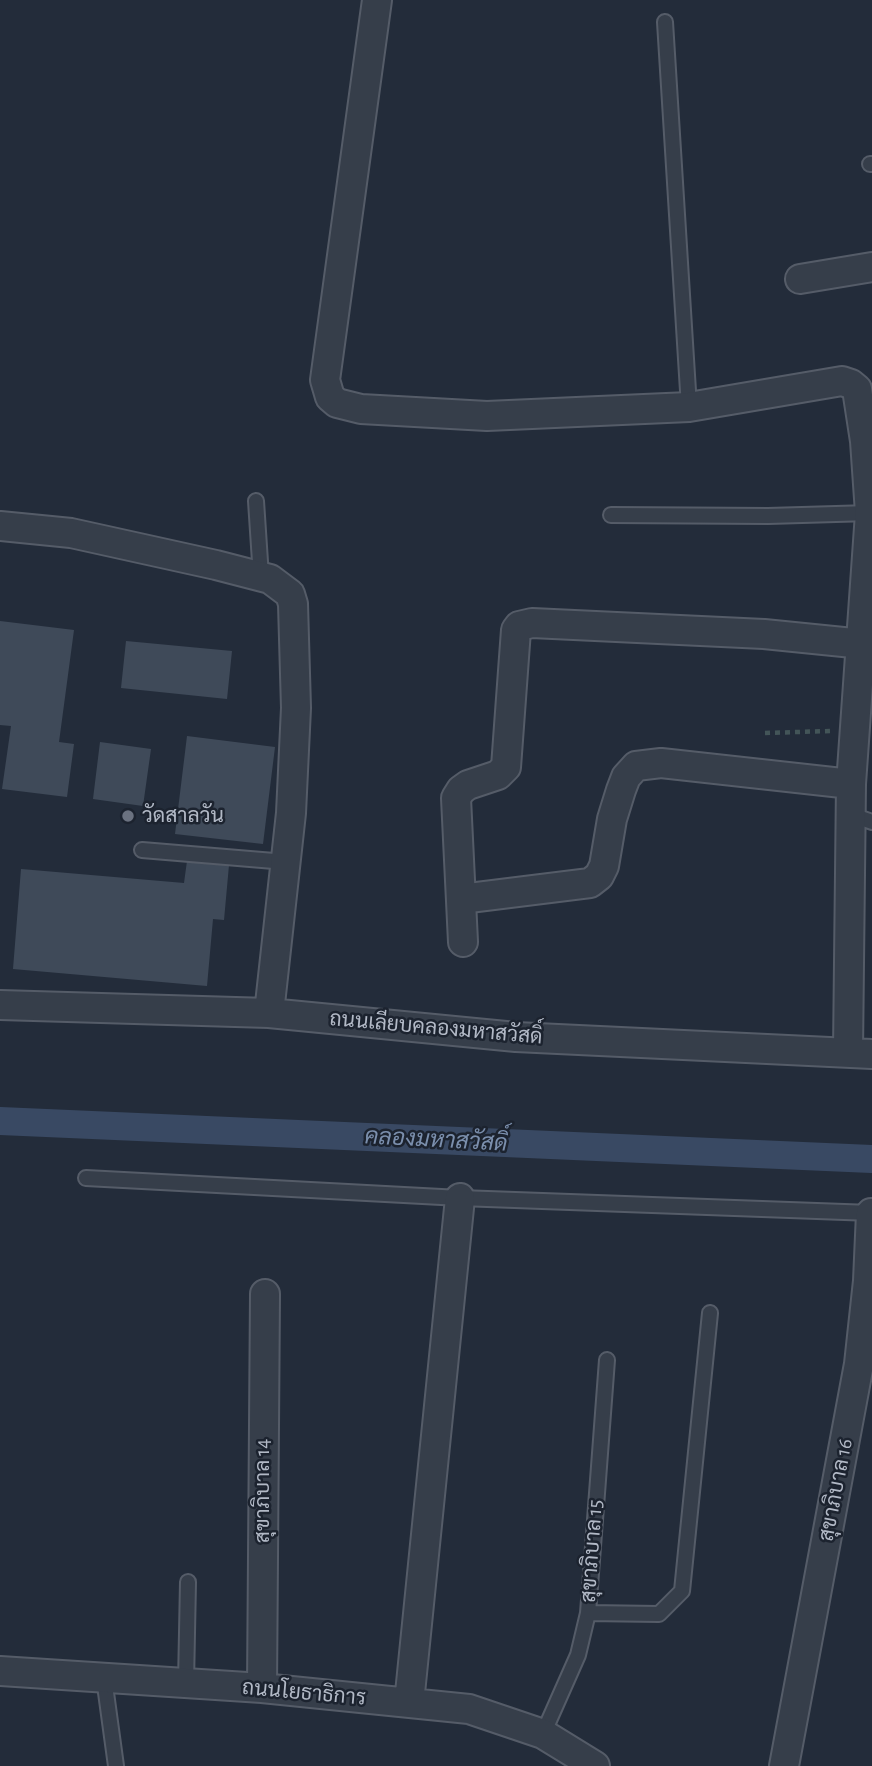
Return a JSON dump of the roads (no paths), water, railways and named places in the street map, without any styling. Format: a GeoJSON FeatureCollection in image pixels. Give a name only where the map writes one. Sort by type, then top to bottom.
{"type":"FeatureCollection","features":[{"type":"Feature","properties":{"kind":"street"},"geometry":{"type":"LineString","coordinates":[[377,0],[325,380],[330,397],[337,403],[361,409],[487,416],[689,407],[842,381],[857,389],[870,513],[852,784],[862,819],[860,1053]]}},
{"type":"Feature","properties":{"kind":"street"},"geometry":{"type":"LineString","coordinates":[[800,279],[872,267]]}},
{"type":"Feature","properties":{"kind":"street"},"geometry":{"type":"LineString","coordinates":[[0,526],[71,533],[261,577],[290,594],[293,604],[296,708],[291,813],[269,1013]]}},
{"type":"Feature","properties":{"kind":"street"},"geometry":{"type":"LineString","coordinates":[[463,942],[456,798],[468,785],[498,775],[506,767],[516,630],[519,626],[532,623],[764,634],[863,644]]}},
{"type":"Feature","properties":{"kind":"street"},"geometry":{"type":"LineString","coordinates":[[461,899],[590,883],[604,866],[612,818],[626,777],[636,766],[661,763],[852,784]]}},
{"type":"Feature","properties":{"kind":"street","name":"ถนนเลียบคลองมหาสวัสดิ์"},"geometry":{"type":"LineString","coordinates":[[0,1005],[269,1013],[516,1037],[860,1053]]}},
{"type":"Feature","properties":{"kind":"street"},"geometry":{"type":"LineString","coordinates":[[409,1703],[460,1198]]}},
{"type":"Feature","properties":{"kind":"street","name":"สุขาภิบาล 16"},"geometry":{"type":"LineString","coordinates":[[784,1766],[859,1364],[869,1280],[872,1213]]}},
{"type":"Feature","properties":{"kind":"street","name":"สุขาภิบาล 14"},"geometry":{"type":"LineString","coordinates":[[262,1688],[265,1294]]}},
{"type":"Feature","properties":{"kind":"street","name":"ถนนโยธาธิการ"},"geometry":{"type":"LineString","coordinates":[[0,1671],[262,1688],[469,1709],[543,1734],[595,1766]]}},
{"type":"Feature","properties":{"kind":"lane"},"geometry":{"type":"LineString","coordinates":[[665,22],[689,407]]}},
{"type":"Feature","properties":{"kind":"lane"},"geometry":{"type":"LineString","coordinates":[[256,500],[261,577]]}},
{"type":"Feature","properties":{"kind":"lane"},"geometry":{"type":"LineString","coordinates":[[611,515],[768,516],[870,513]]}},
{"type":"Feature","properties":{"kind":"lane"},"geometry":{"type":"LineString","coordinates":[[142,850],[286,862]]}},
{"type":"Feature","properties":{"kind":"lane"},"geometry":{"type":"LineString","coordinates":[[86,1178],[460,1198],[872,1213]]}},
{"type":"Feature","properties":{"kind":"lane"},"geometry":{"type":"LineString","coordinates":[[588,1613],[659,1614],[682,1591],[710,1312]]}},
{"type":"Feature","properties":{"kind":"lane","name":"สุขาภิบาล 15"},"geometry":{"type":"LineString","coordinates":[[543,1734],[578,1655],[588,1613],[607,1360]]}},
{"type":"Feature","properties":{"kind":"lane"},"geometry":{"type":"LineString","coordinates":[[186,1683],[188,1582]]}},
{"type":"Feature","properties":{"kind":"lane"},"geometry":{"type":"LineString","coordinates":[[104,1678],[116,1766]]}},
{"type":"Feature","properties":{"kind":"waterway","name":"คลองมหาสวัสดิ์"},"geometry":{"type":"LineString","coordinates":[[0,1121],[872,1159]]}},
{"type":"Feature","properties":{"kind":"place","name":"วัดสาลวัน"},"geometry":{"type":"Point","coordinates":[128,816]}}]}
